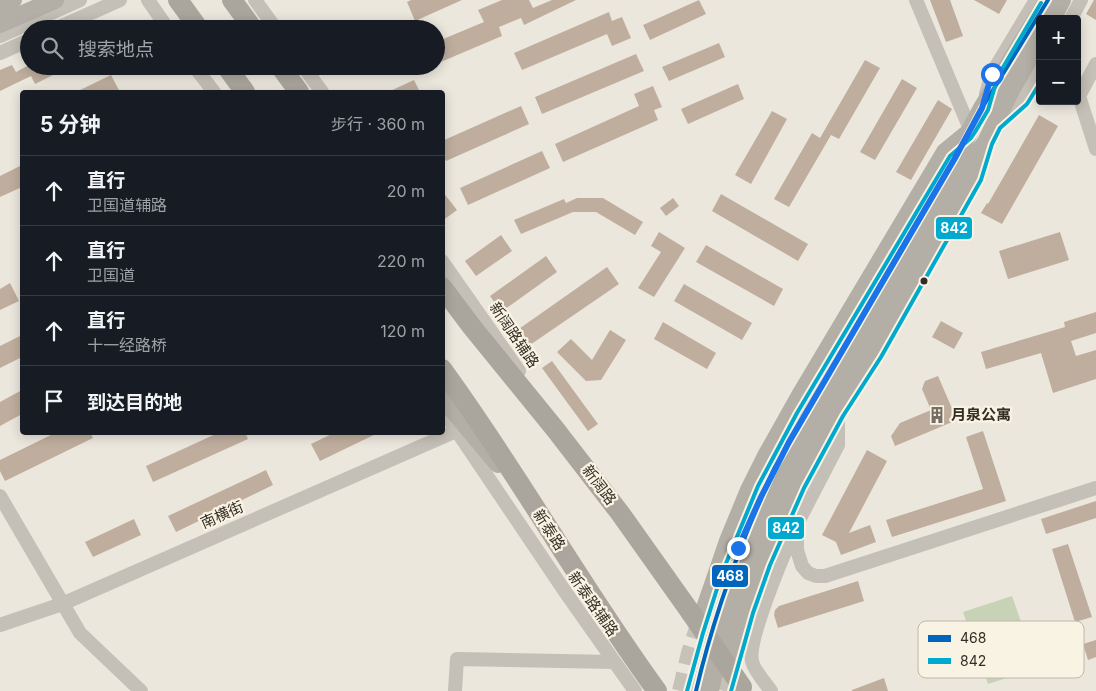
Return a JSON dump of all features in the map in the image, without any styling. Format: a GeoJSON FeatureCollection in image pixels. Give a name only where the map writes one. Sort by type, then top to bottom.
{"type":"FeatureCollection","features":[{"type":"Feature","properties":{"kind":"highway"},"geometry":{"type":"LineString","coordinates":[[178,0],[192,20]]}},
{"type":"Feature","properties":{"kind":"highway"},"geometry":{"type":"LineString","coordinates":[[232,0],[246,20]]}},
{"type":"Feature","properties":{"kind":"highway"},"geometry":{"type":"LineString","coordinates":[[233,75],[244,90]]}},
{"type":"Feature","properties":{"kind":"highway"},"geometry":{"type":"LineString","coordinates":[[287,75],[298,90]]}},
{"type":"Feature","properties":{"kind":"highway","name":"新阔路"},"geometry":{"type":"LineString","coordinates":[[445,290],[472,327],[555,428],[698,611],[744,689]]}},
{"type":"Feature","properties":{"kind":"highway","name":"新泰路"},"geometry":{"type":"LineString","coordinates":[[445,373],[482,423],[529,500],[657,691]]}},
{"type":"Feature","properties":{"kind":"main road"},"geometry":{"type":"LineString","coordinates":[[0,6],[12,0]]}},
{"type":"Feature","properties":{"kind":"main road"},"geometry":{"type":"LineString","coordinates":[[0,24],[55,0]]}},
{"type":"Feature","properties":{"kind":"main road"},"geometry":{"type":"LineString","coordinates":[[735,651],[747,611],[777,532],[798,486],[838,413],[876,354],[976,177],[986,142],[995,124],[1005,86],[1048,0]]}},
{"type":"Feature","properties":{"kind":"main road"},"geometry":{"type":"LineString","coordinates":[[1054,15],[1062,0]]}},
{"type":"Feature","properties":{"kind":"main road"},"geometry":{"type":"LineString","coordinates":[[962,162],[969,132],[982,108],[1005,86],[1036,45]]}},
{"type":"Feature","properties":{"kind":"main road"},"geometry":{"type":"LineString","coordinates":[[710,691],[724,632],[751,552],[798,453],[838,335],[945,152],[969,132]]}},
{"type":"Feature","properties":{"kind":"main road"},"geometry":{"type":"LineString","coordinates":[[696,691],[713,623],[738,548],[774,469],[817,394],[962,162],[986,142]]}},
{"type":"Feature","properties":{"kind":"main road"},"geometry":{"type":"LineString","coordinates":[[698,611],[749,490],[766,456],[817,394]]}},
{"type":"Feature","properties":{"kind":"main road"},"geometry":{"type":"LineString","coordinates":[[445,401],[529,500]]}},
{"type":"Feature","properties":{"kind":"street"},"geometry":{"type":"LineString","coordinates":[[36,20],[80,0]]}},
{"type":"Feature","properties":{"kind":"street"},"geometry":{"type":"LineString","coordinates":[[75,20],[120,0]]}},
{"type":"Feature","properties":{"kind":"street"},"geometry":{"type":"LineString","coordinates":[[148,0],[162,20]]}},
{"type":"Feature","properties":{"kind":"street"},"geometry":{"type":"LineString","coordinates":[[255,0],[269,20]]}},
{"type":"Feature","properties":{"kind":"street"},"geometry":{"type":"LineString","coordinates":[[916,0],[969,132]]}},
{"type":"Feature","properties":{"kind":"street"},"geometry":{"type":"LineString","coordinates":[[982,108],[992,74],[1036,0]]}},
{"type":"Feature","properties":{"kind":"street"},"geometry":{"type":"LineString","coordinates":[[1073,15],[1082,0]]}},
{"type":"Feature","properties":{"kind":"street"},"geometry":{"type":"LineString","coordinates":[[0,36],[20,27]]}},
{"type":"Feature","properties":{"kind":"street"},"geometry":{"type":"LineString","coordinates":[[0,53],[20,44]]}},
{"type":"Feature","properties":{"kind":"street"},"geometry":{"type":"LineString","coordinates":[[1096,64],[1079,96],[1096,149]]}},
{"type":"Feature","properties":{"kind":"street"},"geometry":{"type":"LineString","coordinates":[[201,75],[212,90]]}},
{"type":"Feature","properties":{"kind":"street"},"geometry":{"type":"LineString","coordinates":[[310,75],[321,90]]}},
{"type":"Feature","properties":{"kind":"street"},"geometry":{"type":"LineString","coordinates":[[995,124],[1022,100],[1036,77]]}},
{"type":"Feature","properties":{"kind":"street","name":"新阔路辅路"},"geometry":{"type":"LineString","coordinates":[[445,265],[521,374],[555,428]]}},
{"type":"Feature","properties":{"kind":"street"},"geometry":{"type":"LineString","coordinates":[[771,691],[752,661],[753,643],[777,572],[797,524],[838,445],[838,413],[817,394]]}},
{"type":"Feature","properties":{"kind":"street","name":"新泰路辅路"},"geometry":{"type":"LineString","coordinates":[[445,414],[635,691]]}},
{"type":"Feature","properties":{"kind":"street","name":"南横街"},"geometry":{"type":"LineString","coordinates":[[445,435],[456,430]]}},
{"type":"Feature","properties":{"kind":"street","name":"南横街"},"geometry":{"type":"LineString","coordinates":[[0,626],[62,604],[445,435]]}},
{"type":"Feature","properties":{"kind":"street"},"geometry":{"type":"LineString","coordinates":[[797,524],[797,550],[802,566],[808,573],[816,576],[825,576],[1096,488]]}},
{"type":"Feature","properties":{"kind":"street"},"geometry":{"type":"LineString","coordinates":[[0,496],[80,633],[141,691]]}},
{"type":"Feature","properties":{"kind":"street"},"geometry":{"type":"LineString","coordinates":[[455,691],[457,659],[614,662]]}},
{"type":"Feature","properties":{"kind":"green space"},"geometry":{"type":"Polygon","coordinates":[[[1012,596],[1021,621],[966,621],[963,612],[1012,596]]]}},
{"type":"Feature","properties":{"kind":"green space"},"geometry":{"type":"Polygon","coordinates":[[[986,678],[1006,678],[988,684],[986,678]]]}},
{"type":"Feature","properties":{"kind":"building"},"geometry":{"type":"Polygon","coordinates":[[[411,0],[462,0],[417,20],[415,20],[407,2],[411,0]]]}},
{"type":"Feature","properties":{"kind":"building"},"geometry":{"type":"Polygon","coordinates":[[[502,0],[529,0],[533,8],[552,0],[576,0],[524,25],[521,18],[499,27],[502,36],[445,60],[445,38],[484,22],[478,10],[502,0]]]}},
{"type":"Feature","properties":{"kind":"building"},"geometry":{"type":"Polygon","coordinates":[[[699,0],[706,14],[650,40],[643,25],[699,0]]]}},
{"type":"Feature","properties":{"kind":"building"},"geometry":{"type":"Polygon","coordinates":[[[930,0],[950,0],[963,36],[946,42],[930,0]]]}},
{"type":"Feature","properties":{"kind":"building"},"geometry":{"type":"Polygon","coordinates":[[[974,0],[1007,0],[999,14],[974,0]]]}},
{"type":"Feature","properties":{"kind":"building"},"geometry":{"type":"Polygon","coordinates":[[[1094,0],[1096,0],[1096,20],[1086,14],[1094,0]]]}},
{"type":"Feature","properties":{"kind":"building"},"geometry":{"type":"Polygon","coordinates":[[[609,12],[612,21],[622,17],[631,38],[612,46],[607,34],[522,70],[514,53],[609,12]]]}},
{"type":"Feature","properties":{"kind":"building"},"geometry":{"type":"Polygon","coordinates":[[[719,43],[725,57],[669,81],[662,67],[719,43]]]}},
{"type":"Feature","properties":{"kind":"building"},"geometry":{"type":"Polygon","coordinates":[[[636,54],[644,71],[542,114],[535,97],[636,54]]]}},
{"type":"Feature","properties":{"kind":"building"},"geometry":{"type":"Polygon","coordinates":[[[865,60],[880,68],[839,139],[831,135],[789,207],[774,199],[812,133],[820,138],[865,60]]]}},
{"type":"Feature","properties":{"kind":"building"},"geometry":{"type":"Polygon","coordinates":[[[12,65],[16,72],[20,70],[20,75],[53,75],[35,84],[31,76],[0,91],[0,70],[12,65]]]}},
{"type":"Feature","properties":{"kind":"building"},"geometry":{"type":"Polygon","coordinates":[[[111,75],[119,90],[80,90],[111,75]]]}},
{"type":"Feature","properties":{"kind":"building"},"geometry":{"type":"Polygon","coordinates":[[[902,79],[917,88],[875,160],[860,152],[902,79]]]}},
{"type":"Feature","properties":{"kind":"building"},"geometry":{"type":"Polygon","coordinates":[[[414,80],[419,90],[392,90],[414,80]]]}},
{"type":"Feature","properties":{"kind":"building"},"geometry":{"type":"Polygon","coordinates":[[[738,84],[744,99],[688,124],[681,109],[738,84]]]}},
{"type":"Feature","properties":{"kind":"building"},"geometry":{"type":"Polygon","coordinates":[[[653,86],[662,107],[654,110],[658,120],[563,162],[555,144],[639,106],[634,94],[653,86]]]}},
{"type":"Feature","properties":{"kind":"building"},"geometry":{"type":"Polygon","coordinates":[[[938,100],[952,109],[911,180],[896,172],[938,100]]]}},
{"type":"Feature","properties":{"kind":"building"},"geometry":{"type":"Polygon","coordinates":[[[521,106],[529,124],[446,161],[445,140],[521,106]]]}},
{"type":"Feature","properties":{"kind":"building"},"geometry":{"type":"Polygon","coordinates":[[[772,111],[787,119],[751,184],[735,175],[772,111]]]}},
{"type":"Feature","properties":{"kind":"building"},"geometry":{"type":"Polygon","coordinates":[[[1039,115],[1058,126],[1002,224],[981,213],[1039,115]]]}},
{"type":"Feature","properties":{"kind":"building"},"geometry":{"type":"Polygon","coordinates":[[[542,151],[550,168],[468,205],[460,188],[542,151]]]}},
{"type":"Feature","properties":{"kind":"building"},"geometry":{"type":"Polygon","coordinates":[[[20,166],[20,188],[0,197],[0,176],[20,166]]]}},
{"type":"Feature","properties":{"kind":"building"},"geometry":{"type":"Polygon","coordinates":[[[721,194],[808,244],[798,261],[712,211],[721,194]]]}},
{"type":"Feature","properties":{"kind":"building"},"geometry":{"type":"Polygon","coordinates":[[[445,195],[457,210],[445,219],[445,195]]]}},
{"type":"Feature","properties":{"kind":"building"},"geometry":{"type":"Polygon","coordinates":[[[577,198],[603,198],[643,222],[635,235],[596,212],[573,212],[521,234],[514,220],[564,199],[566,203],[577,198]]]}},
{"type":"Feature","properties":{"kind":"building"},"geometry":{"type":"Polygon","coordinates":[[[673,198],[679,206],[666,216],[660,208],[673,198]]]}},
{"type":"Feature","properties":{"kind":"building"},"geometry":{"type":"Polygon","coordinates":[[[659,232],[685,248],[654,297],[638,288],[661,252],[651,246],[659,232]]]}},
{"type":"Feature","properties":{"kind":"building"},"geometry":{"type":"Polygon","coordinates":[[[1060,232],[1069,260],[1008,279],[999,251],[1060,232]]]}},
{"type":"Feature","properties":{"kind":"building"},"geometry":{"type":"Polygon","coordinates":[[[501,235],[512,251],[476,276],[465,261],[501,235]]]}},
{"type":"Feature","properties":{"kind":"building"},"geometry":{"type":"Polygon","coordinates":[[[706,245],[783,289],[774,306],[696,262],[706,245]]]}},
{"type":"Feature","properties":{"kind":"building"},"geometry":{"type":"Polygon","coordinates":[[[546,256],[557,272],[501,312],[490,296],[546,256]]]}},
{"type":"Feature","properties":{"kind":"building"},"geometry":{"type":"Polygon","coordinates":[[[607,267],[619,284],[527,347],[516,331],[607,267]]]}},
{"type":"Feature","properties":{"kind":"building"},"geometry":{"type":"Polygon","coordinates":[[[10,283],[19,301],[0,310],[0,289],[10,283]]]}},
{"type":"Feature","properties":{"kind":"building"},"geometry":{"type":"Polygon","coordinates":[[[684,284],[752,323],[742,340],[674,301],[684,284]]]}},
{"type":"Feature","properties":{"kind":"building"},"geometry":{"type":"Polygon","coordinates":[[[1096,312],[1096,333],[1071,341],[1076,356],[1096,350],[1096,379],[1053,393],[1041,353],[986,369],[981,352],[1065,327],[1064,322],[1096,312]]]}},
{"type":"Feature","properties":{"kind":"building"},"geometry":{"type":"Polygon","coordinates":[[[941,321],[963,333],[954,349],[932,337],[941,321]]]}},
{"type":"Feature","properties":{"kind":"building"},"geometry":{"type":"Polygon","coordinates":[[[663,322],[716,353],[707,369],[654,339],[663,322]]]}},
{"type":"Feature","properties":{"kind":"building"},"geometry":{"type":"Polygon","coordinates":[[[610,330],[626,340],[601,380],[586,381],[557,352],[571,339],[592,360],[610,330]]]}},
{"type":"Feature","properties":{"kind":"building"},"geometry":{"type":"Polygon","coordinates":[[[20,336],[20,358],[0,368],[0,346],[20,336]]]}},
{"type":"Feature","properties":{"kind":"building"},"geometry":{"type":"Polygon","coordinates":[[[552,361],[598,424],[588,431],[542,368],[552,361]]]}},
{"type":"Feature","properties":{"kind":"building","name":"月泉公寓"},"geometry":{"type":"Polygon","coordinates":[[[938,376],[957,420],[895,446],[891,436],[900,423],[931,410],[922,389],[925,381],[938,376]]]}},
{"type":"Feature","properties":{"kind":"building"},"geometry":{"type":"Polygon","coordinates":[[[20,391],[20,415],[0,426],[0,402],[20,391]]]}},
{"type":"Feature","properties":{"kind":"building"},"geometry":{"type":"Polygon","coordinates":[[[983,431],[1006,501],[892,537],[886,520],[983,489],[966,437],[983,431]]]}},
{"type":"Feature","properties":{"kind":"building"},"geometry":{"type":"Polygon","coordinates":[[[51,435],[92,435],[93,438],[5,481],[0,471],[0,460],[51,435]]]}},
{"type":"Feature","properties":{"kind":"building"},"geometry":{"type":"Polygon","coordinates":[[[213,435],[246,435],[248,439],[153,482],[146,466],[213,435]]]}},
{"type":"Feature","properties":{"kind":"building"},"geometry":{"type":"Polygon","coordinates":[[[330,435],[374,435],[320,461],[311,444],[330,435]]]}},
{"type":"Feature","properties":{"kind":"building"},"geometry":{"type":"Polygon","coordinates":[[[867,450],[887,461],[849,533],[870,525],[876,542],[841,555],[836,542],[822,535],[867,450]]]}},
{"type":"Feature","properties":{"kind":"building"},"geometry":{"type":"Polygon","coordinates":[[[266,470],[273,485],[176,532],[168,516],[266,470]]]}},
{"type":"Feature","properties":{"kind":"building"},"geometry":{"type":"Polygon","coordinates":[[[1096,501],[1096,518],[1046,534],[1041,519],[1096,501]]]}},
{"type":"Feature","properties":{"kind":"building"},"geometry":{"type":"Polygon","coordinates":[[[134,519],[141,535],[93,557],[85,542],[134,519]]]}},
{"type":"Feature","properties":{"kind":"building"},"geometry":{"type":"Polygon","coordinates":[[[1068,544],[1092,617],[1075,621],[1052,549],[1068,544]]]}},
{"type":"Feature","properties":{"kind":"building"},"geometry":{"type":"Polygon","coordinates":[[[858,581],[864,601],[778,628],[774,615],[775,610],[779,606],[858,581]]]}},
{"type":"Feature","properties":{"kind":"building"},"geometry":{"type":"Polygon","coordinates":[[[1096,640],[1096,657],[1088,660],[1084,644],[1096,640]]]}},
{"type":"Feature","properties":{"kind":"building"},"geometry":{"type":"Polygon","coordinates":[[[884,678],[888,691],[852,691],[852,690],[884,678]]]}},
{"type":"Feature","properties":{"kind":"tunnel"},"geometry":{"type":"LineString","coordinates":[[681,691],[690,653],[702,616]]}},
{"type":"Feature","properties":{"kind":"tunnel"},"geometry":{"type":"LineString","coordinates":[[724,691],[732,660]]}},
{"type":"Feature","properties":{"kind":"transit line","name":"468"},"geometry":{"type":"LineString","coordinates":[[696,691],[711,634],[729,578],[750,523],[774,469],[955,159],[982,108],[1048,0]]}},
{"type":"Feature","properties":{"kind":"transit line","name":"842"},"geometry":{"type":"LineString","coordinates":[[687,691],[722,573],[758,486],[797,413],[950,156],[971,138],[988,110],[998,76],[1041,3]]}},
{"type":"Feature","properties":{"kind":"transit line","name":"842"},"geometry":{"type":"LineString","coordinates":[[731,691],[753,613],[770,565],[804,488],[843,416],[881,357],[981,180],[992,144],[1000,128],[1027,104],[1036,89]]}},
{"type":"Feature","properties":{"kind":"place","name":"月泉公寓"},"geometry":{"type":"Point","coordinates":[937,415]}},
{"type":"Feature","properties":{"kind":"route"},"geometry":{"type":"LineString","coordinates":[[738,548],[774,469],[955,158],[982,108],[992,74]]}}]}
